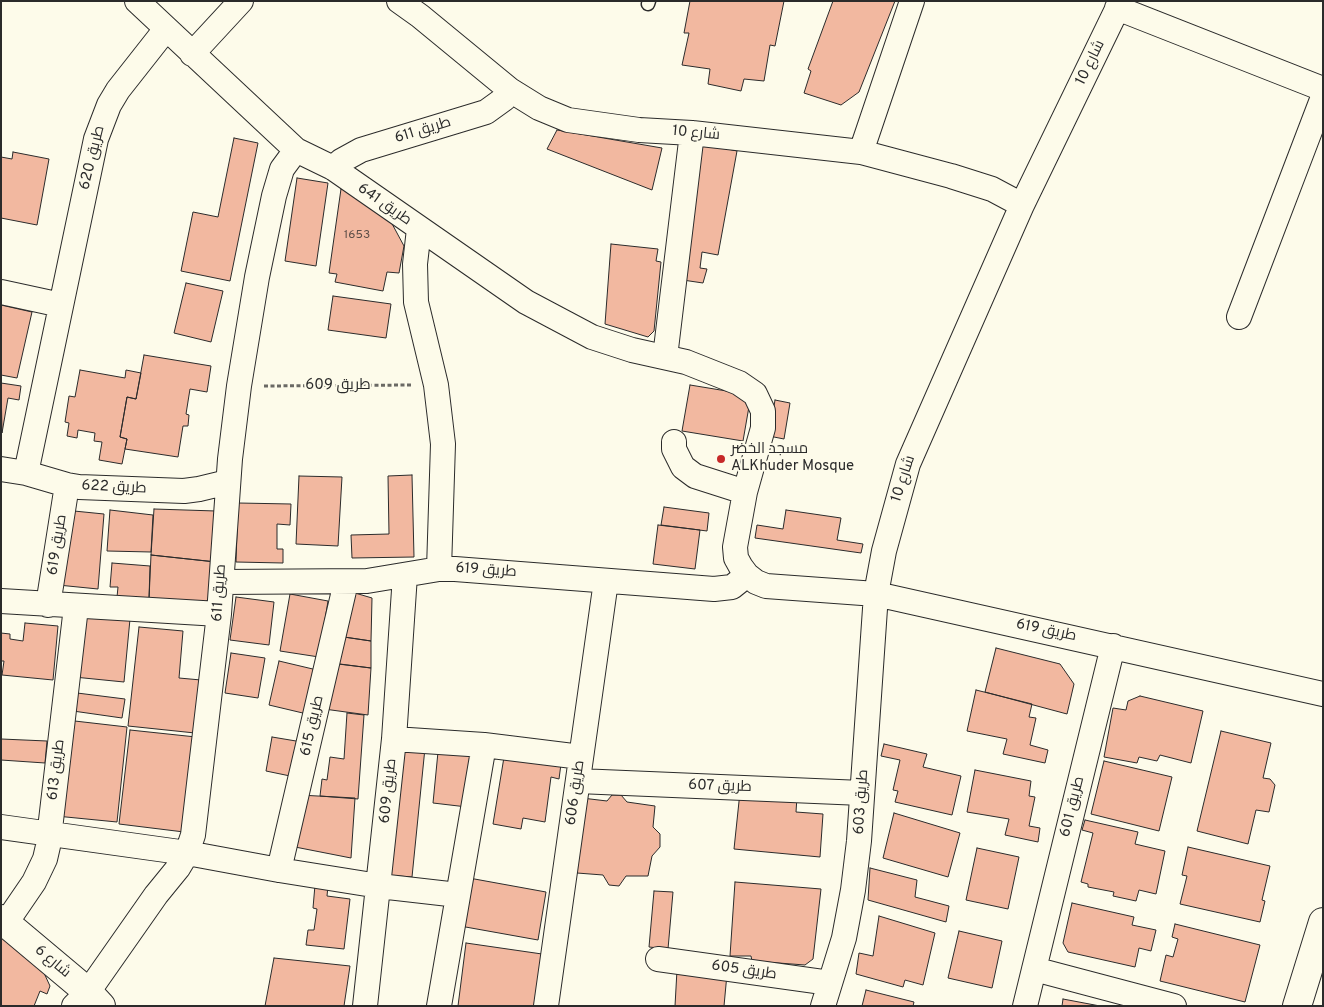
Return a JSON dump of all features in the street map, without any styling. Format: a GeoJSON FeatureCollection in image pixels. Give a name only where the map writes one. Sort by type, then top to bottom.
{"type":"FeatureCollection","features":[{"type":"Feature","properties":{"kind":"street","name":"طريق 641"},"geometry":{"type":"LineString","coordinates":[[137,1],[296,150],[333,168],[526,302],[592,337],[632,350],[675,359],[739,383],[755,394],[763,411],[763,428],[745,492]]}},
{"type":"Feature","properties":{"kind":"street"},"geometry":{"type":"LineString","coordinates":[[192,54],[241,1]]}},
{"type":"Feature","properties":{"kind":"street","name":"شارع 10"},"geometry":{"type":"LineString","coordinates":[[398,1],[420,16],[510,90],[539,108],[568,120],[639,130],[692,133],[860,152],[952,176],[992,189],[1022,205]]}},
{"type":"Feature","properties":{"kind":"street"},"geometry":{"type":"LineString","coordinates":[[860,152],[912,1]]}},
{"type":"Feature","properties":{"kind":"street"},"geometry":{"type":"LineString","coordinates":[[1119,5],[1323,89]]}},
{"type":"Feature","properties":{"kind":"street","name":"شارع 10"},"geometry":{"type":"LineString","coordinates":[[876,594],[884,551],[908,464],[1022,205],[1119,5]]}},
{"type":"Feature","properties":{"kind":"street","name":"طريق 620"},"geometry":{"type":"LineString","coordinates":[[26,473],[96,139],[118,90],[166,29]]}},
{"type":"Feature","properties":{"kind":"street","name":"طريق 611"},"geometry":{"type":"LineString","coordinates":[[333,168],[361,150],[486,112],[504,99],[510,90]]}},
{"type":"Feature","properties":{"kind":"street"},"geometry":{"type":"LineString","coordinates":[[1239,317],[1323,97]]}},
{"type":"Feature","properties":{"kind":"street"},"geometry":{"type":"LineString","coordinates":[[675,359],[692,133]]}},
{"type":"Feature","properties":{"kind":"street","name":"طريق 611"},"geometry":{"type":"LineString","coordinates":[[88,1001],[187,853],[193,835],[219,614],[228,482],[239,386],[257,277],[274,196],[282,169],[296,150]]}},
{"type":"Feature","properties":{"kind":"street"},"geometry":{"type":"LineString","coordinates":[[419,229],[415,264],[416,302],[436,385],[443,444],[439,569]]}},
{"type":"Feature","properties":{"kind":"street"},"geometry":{"type":"LineString","coordinates":[[1,292],[61,305]]}},
{"type":"Feature","properties":{"kind":"street"},"geometry":{"type":"LineString","coordinates":[[674,442],[674,449],[683,467],[695,476],[745,492],[735,547],[736,558],[740,567],[756,581]]}},
{"type":"Feature","properties":{"kind":"street","name":"طريق 622"},"geometry":{"type":"LineString","coordinates":[[1,468],[67,485],[184,491],[228,482]]}},
{"type":"Feature","properties":{"kind":"street","name":"طريق 619"},"geometry":{"type":"LineString","coordinates":[[48,605],[67,485]]}},
{"type":"Feature","properties":{"kind":"street","name":"طريق 619"},"geometry":{"type":"LineString","coordinates":[[222,582],[367,581],[439,569],[470,569],[723,589],[756,581],[876,594],[1323,694]]}},
{"type":"Feature","properties":{"kind":"street","name":"طريق 609"},"geometry":{"type":"LineString","coordinates":[[365,1006],[394,739],[405,576]]}},
{"type":"Feature","properties":{"kind":"street","name":"طريق 606"},"geometry":{"type":"LineString","coordinates":[[546,1006],[606,580]]}},
{"type":"Feature","properties":{"kind":"street","name":"طريق 615"},"geometry":{"type":"LineString","coordinates":[[279,870],[346,582]]}},
{"type":"Feature","properties":{"kind":"street","name":"طريق 603"},"geometry":{"type":"LineString","coordinates":[[823,1006],[844,938],[854,890],[876,594]]}},
{"type":"Feature","properties":{"kind":"street"},"geometry":{"type":"LineString","coordinates":[[1,601],[76,607],[219,614]]}},
{"type":"Feature","properties":{"kind":"street","name":"طريق 613"},"geometry":{"type":"LineString","coordinates":[[4,921],[40,871],[45,859],[76,607]]}},
{"type":"Feature","properties":{"kind":"street","name":"طريق 601"},"geometry":{"type":"LineString","coordinates":[[1024,1006],[1113,646]]}},
{"type":"Feature","properties":{"kind":"street"},"geometry":{"type":"LineString","coordinates":[[394,739],[484,745],[581,757]]}},
{"type":"Feature","properties":{"kind":"street"},"geometry":{"type":"LineString","coordinates":[[438,1006],[484,745]]}},
{"type":"Feature","properties":{"kind":"street","name":"طريق 607"},"geometry":{"type":"LineString","coordinates":[[578,782],[862,793]]}},
{"type":"Feature","properties":{"kind":"street"},"geometry":{"type":"LineString","coordinates":[[1,827],[187,853],[379,886],[458,895]]}},
{"type":"Feature","properties":{"kind":"street","name":"شارع 6"},"geometry":{"type":"LineString","coordinates":[[4,921],[88,1001]]}},
{"type":"Feature","properties":{"kind":"street"},"geometry":{"type":"LineString","coordinates":[[1297,1006],[1323,922]]}},
{"type":"Feature","properties":{"kind":"street","name":"طريق 605"},"geometry":{"type":"LineString","coordinates":[[658,960],[830,983]]}},
{"type":"Feature","properties":{"kind":"street"},"geometry":{"type":"LineString","coordinates":[[1034,969],[1174,1006]]}},
{"type":"Feature","properties":{"kind":"path","name":"طريق 609"},"geometry":{"type":"LineString","coordinates":[[239,386],[436,385]]}},
{"type":"Feature","properties":{"kind":"building"},"geometry":{"type":"Polygon","coordinates":[[[690,1],[784,1],[775,46],[770,45],[764,81],[744,79],[741,91],[708,84],[710,69],[682,65],[689,33],[684,33],[690,1]]]}},
{"type":"Feature","properties":{"kind":"building"},"geometry":{"type":"Polygon","coordinates":[[[833,1],[895,1],[859,92],[841,105],[804,93],[811,71],[808,69],[833,1]]]}},
{"type":"Feature","properties":{"kind":"building"},"geometry":{"type":"Polygon","coordinates":[[[557,130],[662,148],[652,190],[547,149],[557,130]]]}},
{"type":"Feature","properties":{"kind":"building"},"geometry":{"type":"Polygon","coordinates":[[[234,138],[258,143],[230,281],[181,271],[193,212],[218,217],[234,138]]]}},
{"type":"Feature","properties":{"kind":"building"},"geometry":{"type":"Polygon","coordinates":[[[705,144],[737,151],[718,255],[702,252],[700,268],[707,269],[703,283],[676,279],[691,156],[705,144]]]}},
{"type":"Feature","properties":{"kind":"building"},"geometry":{"type":"Polygon","coordinates":[[[13,152],[49,159],[37,225],[1,218],[1,157],[12,159],[13,152]]]}},
{"type":"Feature","properties":{"kind":"building"},"geometry":{"type":"Polygon","coordinates":[[[297,178],[328,183],[316,266],[285,261],[297,178]]]}},
{"type":"Feature","properties":{"kind":"building"},"geometry":{"type":"Polygon","coordinates":[[[341,189],[357,193],[390,220],[404,246],[399,273],[387,272],[383,291],[335,282],[337,274],[329,273],[341,189]]]}},
{"type":"Feature","properties":{"kind":"building"},"geometry":{"type":"Polygon","coordinates":[[[611,244],[658,249],[656,261],[661,262],[654,331],[648,337],[605,324],[611,244]]]}},
{"type":"Feature","properties":{"kind":"building"},"geometry":{"type":"Polygon","coordinates":[[[186,283],[223,291],[211,342],[174,333],[186,283]]]}},
{"type":"Feature","properties":{"kind":"building"},"geometry":{"type":"Polygon","coordinates":[[[333,296],[391,304],[386,338],[328,330],[333,296]]]}},
{"type":"Feature","properties":{"kind":"building"},"geometry":{"type":"Polygon","coordinates":[[[1,305],[32,312],[17,378],[1,375],[1,305]]]}},
{"type":"Feature","properties":{"kind":"building"},"geometry":{"type":"Polygon","coordinates":[[[144,355],[211,366],[207,392],[190,389],[186,414],[189,415],[188,426],[183,426],[178,457],[125,449],[127,439],[120,437],[127,397],[136,399],[144,355]]]}},
{"type":"Feature","properties":{"kind":"building"},"geometry":{"type":"Polygon","coordinates":[[[80,370],[125,378],[126,370],[141,373],[136,399],[127,397],[120,437],[127,439],[122,464],[99,460],[102,442],[94,441],[95,433],[78,430],[77,438],[67,436],[69,423],[65,422],[69,396],[75,397],[80,370]]]}},
{"type":"Feature","properties":{"kind":"building"},"geometry":{"type":"Polygon","coordinates":[[[1,383],[21,386],[19,400],[8,398],[2,433],[1,383]]]}},
{"type":"Feature","properties":{"kind":"building"},"geometry":{"type":"Polygon","coordinates":[[[690,385],[751,395],[743,441],[682,431],[690,385]]]}},
{"type":"Feature","properties":{"kind":"building"},"geometry":{"type":"Polygon","coordinates":[[[775,400],[790,403],[784,439],[769,436],[775,400]]]}},
{"type":"Feature","properties":{"kind":"building"},"geometry":{"type":"Polygon","coordinates":[[[412,475],[414,557],[352,558],[351,535],[389,534],[388,476],[412,475]]]}},
{"type":"Feature","properties":{"kind":"building"},"geometry":{"type":"Polygon","coordinates":[[[299,476],[342,477],[338,546],[296,544],[299,476]]]}},
{"type":"Feature","properties":{"kind":"building"},"geometry":{"type":"Polygon","coordinates":[[[238,503],[291,504],[290,525],[277,524],[277,549],[283,549],[283,563],[236,562],[238,503]]]}},
{"type":"Feature","properties":{"kind":"building"},"geometry":{"type":"Polygon","coordinates":[[[664,507],[709,513],[707,531],[661,525],[664,507]]]}},
{"type":"Feature","properties":{"kind":"building"},"geometry":{"type":"Polygon","coordinates":[[[154,509],[216,511],[216,562],[151,555],[154,509]]]}},
{"type":"Feature","properties":{"kind":"building"},"geometry":{"type":"Polygon","coordinates":[[[64,510],[104,514],[98,589],[58,585],[64,510]]]}},
{"type":"Feature","properties":{"kind":"building"},"geometry":{"type":"Polygon","coordinates":[[[110,510],[153,515],[151,552],[107,551],[110,510]]]}},
{"type":"Feature","properties":{"kind":"building"},"geometry":{"type":"Polygon","coordinates":[[[786,510],[841,518],[837,540],[863,544],[861,553],[755,538],[757,525],[783,529],[786,510]]]}},
{"type":"Feature","properties":{"kind":"building"},"geometry":{"type":"Polygon","coordinates":[[[658,525],[700,530],[695,569],[653,564],[658,525]]]}},
{"type":"Feature","properties":{"kind":"building"},"geometry":{"type":"Polygon","coordinates":[[[151,555],[216,562],[212,599],[204,602],[149,599],[151,555]]]}},
{"type":"Feature","properties":{"kind":"building"},"geometry":{"type":"Polygon","coordinates":[[[112,563],[150,566],[149,599],[117,597],[118,587],[110,587],[112,563]]]}},
{"type":"Feature","properties":{"kind":"building"},"geometry":{"type":"Polygon","coordinates":[[[355,593],[372,598],[371,641],[344,637],[355,593]]]}},
{"type":"Feature","properties":{"kind":"building"},"geometry":{"type":"Polygon","coordinates":[[[290,594],[328,601],[319,657],[280,651],[290,594]]]}},
{"type":"Feature","properties":{"kind":"building"},"geometry":{"type":"Polygon","coordinates":[[[236,597],[274,602],[269,645],[230,640],[236,597]]]}},
{"type":"Feature","properties":{"kind":"building"},"geometry":{"type":"Polygon","coordinates":[[[80,615],[130,619],[124,682],[74,677],[80,615]]]}},
{"type":"Feature","properties":{"kind":"building"},"geometry":{"type":"Polygon","coordinates":[[[25,623],[58,626],[53,680],[2,675],[4,661],[1,661],[1,633],[10,634],[10,639],[23,641],[25,623]]]}},
{"type":"Feature","properties":{"kind":"building"},"geometry":{"type":"Polygon","coordinates":[[[139,627],[183,631],[179,678],[201,680],[195,733],[128,726],[139,627]]]}},
{"type":"Feature","properties":{"kind":"building"},"geometry":{"type":"Polygon","coordinates":[[[344,637],[371,641],[371,668],[338,664],[344,637]]]}},
{"type":"Feature","properties":{"kind":"building"},"geometry":{"type":"Polygon","coordinates":[[[996,648],[1060,664],[1074,684],[1067,714],[985,692],[996,648]]]}},
{"type":"Feature","properties":{"kind":"building"},"geometry":{"type":"Polygon","coordinates":[[[231,653],[265,658],[258,698],[225,693],[231,653]]]}},
{"type":"Feature","properties":{"kind":"building"},"geometry":{"type":"Polygon","coordinates":[[[279,661],[317,670],[307,714],[269,705],[279,661]]]}},
{"type":"Feature","properties":{"kind":"building"},"geometry":{"type":"Polygon","coordinates":[[[332,663],[371,668],[368,715],[324,709],[332,663]]]}},
{"type":"Feature","properties":{"kind":"building"},"geometry":{"type":"Polygon","coordinates":[[[976,690],[1032,704],[1029,717],[1036,718],[1030,745],[1048,750],[1045,763],[1003,754],[1007,739],[967,731],[976,690]]]}},
{"type":"Feature","properties":{"kind":"building"},"geometry":{"type":"Polygon","coordinates":[[[69,692],[125,699],[122,718],[66,710],[69,692]]]}},
{"type":"Feature","properties":{"kind":"building"},"geometry":{"type":"Polygon","coordinates":[[[1140,696],[1203,711],[1191,763],[1160,755],[1157,761],[1139,757],[1137,763],[1104,757],[1113,708],[1126,710],[1128,701],[1140,696]]]}},
{"type":"Feature","properties":{"kind":"building"},"geometry":{"type":"Polygon","coordinates":[[[347,713],[364,715],[358,799],[320,796],[322,779],[327,780],[330,757],[344,759],[347,713]]]}},
{"type":"Feature","properties":{"kind":"building"},"geometry":{"type":"Polygon","coordinates":[[[66,720],[127,727],[117,822],[56,816],[66,720]]]}},
{"type":"Feature","properties":{"kind":"building"},"geometry":{"type":"Polygon","coordinates":[[[130,730],[196,737],[184,832],[119,824],[130,730]]]}},
{"type":"Feature","properties":{"kind":"building"},"geometry":{"type":"Polygon","coordinates":[[[1221,731],[1271,743],[1263,778],[1270,779],[1275,785],[1269,812],[1256,810],[1248,844],[1197,831],[1221,731]]]}},
{"type":"Feature","properties":{"kind":"building"},"geometry":{"type":"Polygon","coordinates":[[[272,737],[302,742],[295,777],[266,771],[272,737]]]}},
{"type":"Feature","properties":{"kind":"building"},"geometry":{"type":"Polygon","coordinates":[[[1,739],[47,741],[45,763],[1,760],[1,739]]]}},
{"type":"Feature","properties":{"kind":"building"},"geometry":{"type":"Polygon","coordinates":[[[884,744],[927,754],[923,767],[961,776],[952,815],[895,802],[898,791],[893,790],[900,760],[881,756],[884,744]]]}},
{"type":"Feature","properties":{"kind":"building"},"geometry":{"type":"Polygon","coordinates":[[[397,745],[425,748],[412,877],[384,875],[397,745]]]}},
{"type":"Feature","properties":{"kind":"building"},"geometry":{"type":"Polygon","coordinates":[[[505,751],[561,764],[559,779],[551,777],[545,822],[523,818],[521,829],[493,824],[505,751]]]}},
{"type":"Feature","properties":{"kind":"building"},"geometry":{"type":"Polygon","coordinates":[[[438,752],[472,756],[467,807],[433,803],[438,752]]]}},
{"type":"Feature","properties":{"kind":"building"},"geometry":{"type":"Polygon","coordinates":[[[1104,761],[1172,777],[1159,831],[1091,814],[1104,761]]]}},
{"type":"Feature","properties":{"kind":"building"},"geometry":{"type":"Polygon","coordinates":[[[975,770],[1031,781],[1029,796],[1035,797],[1029,826],[1040,828],[1038,842],[1005,835],[1009,819],[967,812],[975,770]]]}},
{"type":"Feature","properties":{"kind":"building"},"geometry":{"type":"Polygon","coordinates":[[[740,792],[797,797],[796,812],[823,814],[820,857],[734,849],[740,792]]]}},
{"type":"Feature","properties":{"kind":"building"},"geometry":{"type":"Polygon","coordinates":[[[299,795],[355,798],[351,858],[290,846],[299,795]]]}},
{"type":"Feature","properties":{"kind":"building"},"geometry":{"type":"Polygon","coordinates":[[[612,795],[621,795],[627,802],[655,806],[653,827],[660,834],[660,847],[652,856],[648,876],[626,876],[619,886],[609,885],[603,875],[577,873],[582,798],[607,801],[612,795]]]}},
{"type":"Feature","properties":{"kind":"building"},"geometry":{"type":"Polygon","coordinates":[[[894,813],[960,833],[948,877],[883,858],[894,813]]]}},
{"type":"Feature","properties":{"kind":"building"},"geometry":{"type":"Polygon","coordinates":[[[1085,820],[1138,832],[1135,844],[1165,851],[1156,894],[1139,890],[1136,901],[1113,896],[1114,892],[1088,887],[1088,884],[1081,882],[1093,833],[1082,830],[1085,820]]]}},
{"type":"Feature","properties":{"kind":"building"},"geometry":{"type":"Polygon","coordinates":[[[1188,847],[1270,866],[1262,900],[1265,901],[1260,922],[1180,904],[1187,876],[1182,875],[1188,847]]]}},
{"type":"Feature","properties":{"kind":"building"},"geometry":{"type":"Polygon","coordinates":[[[977,848],[1019,857],[1008,909],[966,900],[977,848]]]}},
{"type":"Feature","properties":{"kind":"building"},"geometry":{"type":"Polygon","coordinates":[[[870,868],[917,880],[915,897],[949,906],[946,922],[868,900],[870,868]]]}},
{"type":"Feature","properties":{"kind":"building"},"geometry":{"type":"Polygon","coordinates":[[[469,878],[546,892],[538,940],[460,926],[469,878]]]}},
{"type":"Feature","properties":{"kind":"building"},"geometry":{"type":"Polygon","coordinates":[[[735,882],[821,889],[813,959],[805,965],[752,961],[751,956],[730,956],[735,882]]]}},
{"type":"Feature","properties":{"kind":"building"},"geometry":{"type":"Polygon","coordinates":[[[315,885],[328,886],[327,896],[350,899],[344,949],[306,945],[308,930],[314,930],[317,909],[313,908],[315,885]]]}},
{"type":"Feature","properties":{"kind":"building"},"geometry":{"type":"Polygon","coordinates":[[[654,891],[673,892],[668,949],[649,947],[654,891]]]}},
{"type":"Feature","properties":{"kind":"building"},"geometry":{"type":"Polygon","coordinates":[[[1072,903],[1134,917],[1132,925],[1156,930],[1151,951],[1139,948],[1135,967],[1068,952],[1063,943],[1072,903]]]}},
{"type":"Feature","properties":{"kind":"building"},"geometry":{"type":"Polygon","coordinates":[[[879,916],[935,933],[923,985],[905,980],[903,987],[856,974],[859,953],[873,956],[879,916]]]}},
{"type":"Feature","properties":{"kind":"building"},"geometry":{"type":"Polygon","coordinates":[[[1175,924],[1260,945],[1245,1002],[1160,981],[1166,955],[1173,957],[1178,939],[1172,937],[1175,924]]]}},
{"type":"Feature","properties":{"kind":"building"},"geometry":{"type":"Polygon","coordinates":[[[959,931],[1002,941],[992,988],[948,978],[959,931]]]}},
{"type":"Feature","properties":{"kind":"building"},"geometry":{"type":"Polygon","coordinates":[[[1,934],[27,954],[44,973],[50,986],[47,994],[40,991],[34,1006],[1,1006],[1,934]]]}},
{"type":"Feature","properties":{"kind":"building"},"geometry":{"type":"Polygon","coordinates":[[[466,943],[542,954],[535,1006],[458,1006],[466,943]]]}},
{"type":"Feature","properties":{"kind":"building"},"geometry":{"type":"Polygon","coordinates":[[[274,958],[350,966],[344,1006],[265,1006],[274,958]]]}},
{"type":"Feature","properties":{"kind":"building"},"geometry":{"type":"Polygon","coordinates":[[[677,970],[727,974],[724,1006],[675,1006],[677,970]]]}},
{"type":"Feature","properties":{"kind":"building"},"geometry":{"type":"Polygon","coordinates":[[[866,990],[914,1002],[913,1006],[862,1006],[866,990]]]}},
{"type":"Feature","properties":{"kind":"building"},"geometry":{"type":"Polygon","coordinates":[[[1063,999],[1100,1006],[1062,1006],[1063,999]]]}},
{"type":"Feature","properties":{"kind":"place","name":"مسجد الخضر ALKhuder Mosque"},"geometry":{"type":"Point","coordinates":[721,459]}}]}
